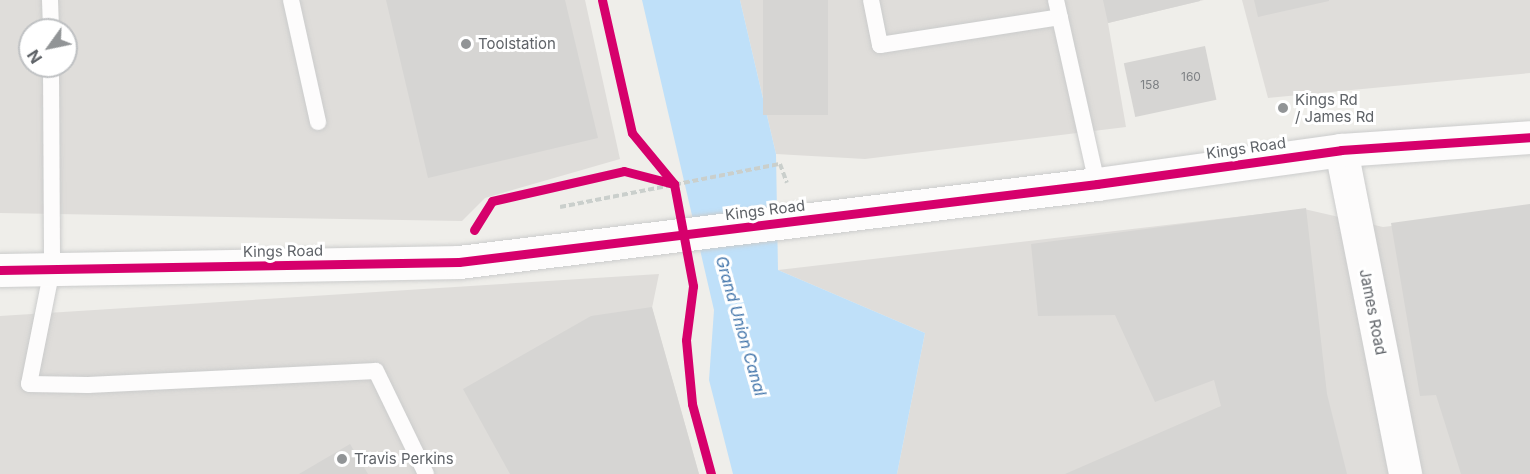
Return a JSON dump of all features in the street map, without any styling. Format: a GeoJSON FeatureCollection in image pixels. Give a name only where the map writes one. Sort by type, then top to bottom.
{"type":"FeatureCollection","features":[{"type":"Feature","properties":{"kind":"street","name":"Kings Road"},"geometry":{"type":"LineString","coordinates":[[0,270],[459,262],[542,254],[1097,184],[1341,150],[1530,137]]}},
{"type":"Feature","properties":{"kind":"street","name":"James Road"},"geometry":{"type":"LineString","coordinates":[[1341,150],[1405,474]]}},
{"type":"Feature","properties":{"kind":"lane"},"geometry":{"type":"LineString","coordinates":[[50,0],[51,18]]}},
{"type":"Feature","properties":{"kind":"lane"},"geometry":{"type":"LineString","coordinates":[[291,0],[318,122]]}},
{"type":"Feature","properties":{"kind":"lane"},"geometry":{"type":"LineString","coordinates":[[871,0],[880,45],[1060,17]]}},
{"type":"Feature","properties":{"kind":"lane"},"geometry":{"type":"LineString","coordinates":[[1056,0],[1097,184]]}},
{"type":"Feature","properties":{"kind":"lane"},"geometry":{"type":"LineString","coordinates":[[51,78],[52,269],[28,384],[88,386],[376,371],[426,474]]}},
{"type":"Feature","properties":{"kind":"path"},"geometry":{"type":"LineString","coordinates":[[618,195],[780,164]]}},
{"type":"Feature","properties":{"kind":"path"},"geometry":{"type":"LineString","coordinates":[[667,176],[674,184],[676,195]]}},
{"type":"Feature","properties":{"kind":"path"},"geometry":{"type":"LineString","coordinates":[[654,179],[674,184]]}},
{"type":"Feature","properties":{"kind":"shaded area"},"geometry":{"type":"Polygon","coordinates":[[[0,0],[585,0],[620,159],[485,198],[462,221],[0,213],[0,0]]]}},
{"type":"Feature","properties":{"kind":"shaded area"},"geometry":{"type":"Polygon","coordinates":[[[740,0],[1204,0],[1108,23],[1126,127],[865,159],[776,154],[740,0]]]}},
{"type":"Feature","properties":{"kind":"shaded area"},"geometry":{"type":"Polygon","coordinates":[[[1242,0],[1530,0],[1530,73],[1268,98],[1242,0]]]}},
{"type":"Feature","properties":{"kind":"shaded area"},"geometry":{"type":"Polygon","coordinates":[[[1304,209],[1383,227],[1530,210],[1530,474],[897,474],[925,333],[778,270],[1304,209]]]}},
{"type":"Feature","properties":{"kind":"shaded area"},"geometry":{"type":"Polygon","coordinates":[[[659,274],[652,308],[699,474],[0,474],[0,316],[659,274]]]}},
{"type":"Feature","properties":{"kind":"water","name":"Grand Union Canal"},"geometry":{"type":"Polygon","coordinates":[[[642,0],[740,0],[776,154],[778,270],[925,333],[897,474],[733,474],[709,380],[714,310],[642,0]]]}},
{"type":"Feature","properties":{"kind":"building"},"geometry":{"type":"Polygon","coordinates":[[[386,0],[565,0],[598,138],[428,178],[386,0]]]}},
{"type":"Feature","properties":{"kind":"building"},"geometry":{"type":"Polygon","coordinates":[[[763,0],[828,0],[828,115],[763,115],[763,0]]]}},
{"type":"Feature","properties":{"kind":"building"},"geometry":{"type":"Polygon","coordinates":[[[1103,0],[1200,0],[1200,1],[1108,23],[1103,0]]]}},
{"type":"Feature","properties":{"kind":"building"},"geometry":{"type":"Polygon","coordinates":[[[1254,0],[1329,0],[1329,1],[1258,17],[1254,0]]]}},
{"type":"Feature","properties":{"kind":"building"},"geometry":{"type":"Polygon","coordinates":[[[1205,46],[1216,100],[1135,117],[1124,63],[1205,46]]]}},
{"type":"Feature","properties":{"kind":"building"},"geometry":{"type":"Polygon","coordinates":[[[1530,204],[1530,474],[1461,474],[1436,395],[1420,396],[1391,223],[1530,204]]]}},
{"type":"Feature","properties":{"kind":"building"},"geometry":{"type":"Polygon","coordinates":[[[1306,208],[1327,394],[1347,474],[1065,474],[1221,406],[1214,380],[1155,402],[1115,315],[1038,316],[1031,244],[1306,208]]]}},
{"type":"Feature","properties":{"kind":"building"},"geometry":{"type":"Polygon","coordinates":[[[652,307],[699,474],[510,474],[463,389],[591,316],[652,307]]]}},
{"type":"Feature","properties":{"kind":"building","name":"Travis Perkins"},"geometry":{"type":"Polygon","coordinates":[[[350,444],[368,474],[299,474],[350,444]]]}},
{"type":"Feature","properties":{"kind":"cycle path"},"geometry":{"type":"LineString","coordinates":[[602,0],[632,133],[674,184],[693,286],[686,340],[692,404],[711,474]]}},
{"type":"Feature","properties":{"kind":"cycle path"},"geometry":{"type":"LineString","coordinates":[[0,270],[459,262],[1097,184],[1341,150],[1530,137]]}},
{"type":"Feature","properties":{"kind":"cycle path"},"geometry":{"type":"LineString","coordinates":[[474,230],[492,201],[624,171],[674,184]]}},
{"type":"Feature","properties":{"kind":"place","name":"Toolstation"},"geometry":{"type":"Point","coordinates":[466,44]}},
{"type":"Feature","properties":{"kind":"place","name":"Kings Rd / James Rd"},"geometry":{"type":"Point","coordinates":[1283,108]}},
{"type":"Feature","properties":{"kind":"place","name":"Travis Perkins"},"geometry":{"type":"Point","coordinates":[342,459]}}]}
